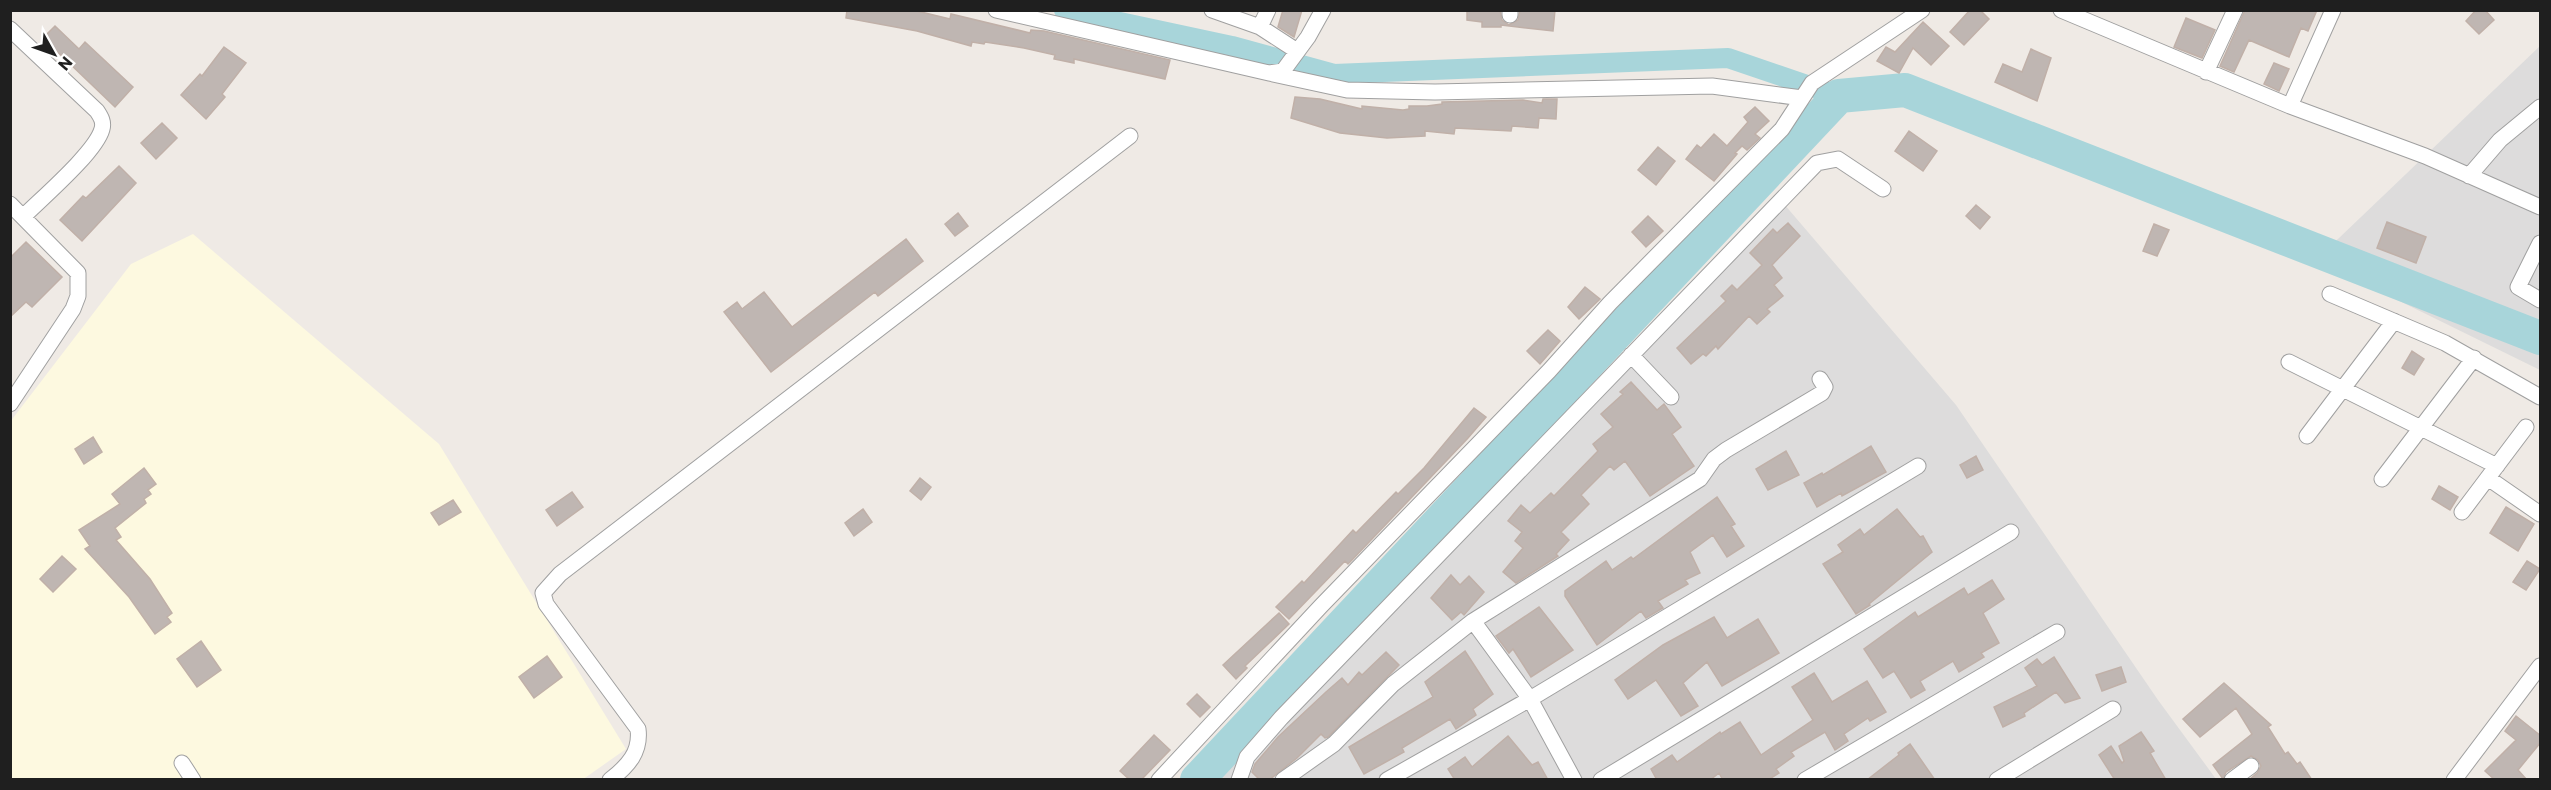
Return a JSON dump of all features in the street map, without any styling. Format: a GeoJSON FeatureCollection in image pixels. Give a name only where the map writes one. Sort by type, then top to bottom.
{"type":"FeatureCollection","features":[{"type":"Feature","properties":{"kind":"street"},"geometry":{"type":"LineString","coordinates":[[996,10],[1347,90],[1435,92],[1712,86],[1802,98]]}},
{"type":"Feature","properties":{"kind":"street"},"geometry":{"type":"LineString","coordinates":[[1212,10],[1260,27],[1295,54]]}},
{"type":"Feature","properties":{"kind":"street"},"geometry":{"type":"LineString","coordinates":[[1260,27],[1268,10]]}},
{"type":"Feature","properties":{"kind":"street"},"geometry":{"type":"LineString","coordinates":[[1276,72],[1295,54],[1323,10]]}},
{"type":"Feature","properties":{"kind":"street"},"geometry":{"type":"LineString","coordinates":[[1159,780],[1321,606],[1549,371],[1610,303],[1782,129],[1812,83],[1922,10]]}},
{"type":"Feature","properties":{"kind":"street"},"geometry":{"type":"LineString","coordinates":[[2061,10],[2290,106],[2425,156],[2541,207]]}},
{"type":"Feature","properties":{"kind":"street"},"geometry":{"type":"LineString","coordinates":[[2206,72],[2235,10]]}},
{"type":"Feature","properties":{"kind":"street"},"geometry":{"type":"LineString","coordinates":[[2290,106],[2333,10]]}},
{"type":"Feature","properties":{"kind":"street"},"geometry":{"type":"LineString","coordinates":[[10,29],[98,111],[102,120],[102,130],[88,152],[23,217]]}},
{"type":"Feature","properties":{"kind":"street"},"geometry":{"type":"LineString","coordinates":[[2469,176],[2500,141],[2541,107]]}},
{"type":"Feature","properties":{"kind":"street"},"geometry":{"type":"LineString","coordinates":[[610,780],[632,759],[640,743],[638,729],[546,604],[543,593],[569,567],[1130,136]]}},
{"type":"Feature","properties":{"kind":"street"},"geometry":{"type":"LineString","coordinates":[[1239,780],[1247,757],[1281,718],[1816,163],[1838,159],[1883,189]]}},
{"type":"Feature","properties":{"kind":"street"},"geometry":{"type":"LineString","coordinates":[[10,204],[78,273],[78,296],[73,309],[10,404]]}},
{"type":"Feature","properties":{"kind":"street"},"geometry":{"type":"LineString","coordinates":[[2541,243],[2518,287],[2541,300]]}},
{"type":"Feature","properties":{"kind":"street"},"geometry":{"type":"LineString","coordinates":[[2331,294],[2474,358],[2541,397]]}},
{"type":"Feature","properties":{"kind":"street"},"geometry":{"type":"LineString","coordinates":[[2307,436],[2394,321]]}},
{"type":"Feature","properties":{"kind":"street"},"geometry":{"type":"LineString","coordinates":[[1631,355],[1671,398]]}},
{"type":"Feature","properties":{"kind":"street"},"geometry":{"type":"LineString","coordinates":[[2382,479],[2474,358]]}},
{"type":"Feature","properties":{"kind":"street"},"geometry":{"type":"LineString","coordinates":[[2289,363],[2421,428],[2493,472],[2541,514]]}},
{"type":"Feature","properties":{"kind":"street"},"geometry":{"type":"LineString","coordinates":[[1283,780],[1334,744],[1393,684],[1473,621],[1700,479],[1714,459],[1726,450],[1822,393],[1825,387],[1820,379]]}},
{"type":"Feature","properties":{"kind":"street"},"geometry":{"type":"LineString","coordinates":[[2462,512],[2526,427]]}},
{"type":"Feature","properties":{"kind":"street"},"geometry":{"type":"LineString","coordinates":[[1388,780],[1530,699],[1918,466]]}},
{"type":"Feature","properties":{"kind":"street"},"geometry":{"type":"LineString","coordinates":[[1601,780],[2012,532]]}},
{"type":"Feature","properties":{"kind":"street"},"geometry":{"type":"LineString","coordinates":[[1473,621],[1530,699],[1575,780]]}},
{"type":"Feature","properties":{"kind":"street"},"geometry":{"type":"LineString","coordinates":[[1805,780],[2057,632]]}},
{"type":"Feature","properties":{"kind":"street"},"geometry":{"type":"LineString","coordinates":[[2462,776],[2541,666]]}},
{"type":"Feature","properties":{"kind":"street"},"geometry":{"type":"LineString","coordinates":[[1996,780],[2113,709]]}},
{"type":"Feature","properties":{"kind":"street"},"geometry":{"type":"LineString","coordinates":[[182,763],[193,780]]}},
{"type":"Feature","properties":{"kind":"street"},"geometry":{"type":"LineString","coordinates":[[2232,780],[2251,766]]}},
{"type":"Feature","properties":{"kind":"shaded area"},"geometry":{"type":"Polygon","coordinates":[[[2540,46],[2540,370],[2316,260],[2540,46]]]}},
{"type":"Feature","properties":{"kind":"shaded area"},"geometry":{"type":"Polygon","coordinates":[[[1784,204],[1956,405],[2158,700],[2216,779],[1211,780],[1784,204]]]}},
{"type":"Feature","properties":{"kind":"shaded area"},"geometry":{"type":"Polygon","coordinates":[[[193,234],[439,444],[626,749],[582,780],[11,779],[10,422],[131,264],[193,234]]]}},
{"type":"Feature","properties":{"kind":"building"},"geometry":{"type":"Polygon","coordinates":[[[847,10],[913,10],[950,19],[951,14],[1030,33],[1031,30],[1044,31],[1170,60],[1165,79],[1074,59],[1074,63],[1054,59],[1055,55],[1024,48],[985,42],[984,44],[972,42],[971,46],[917,31],[846,18],[847,10]]]}},
{"type":"Feature","properties":{"kind":"building"},"geometry":{"type":"Polygon","coordinates":[[[1283,10],[1302,10],[1294,37],[1278,27],[1283,10]]]}},
{"type":"Feature","properties":{"kind":"building"},"geometry":{"type":"Polygon","coordinates":[[[1467,10],[1500,10],[1502,20],[1509,25],[1518,20],[1520,10],[1555,10],[1553,31],[1501,25],[1501,27],[1482,27],[1482,22],[1467,20],[1467,10]]]}},
{"type":"Feature","properties":{"kind":"building"},"geometry":{"type":"Polygon","coordinates":[[[1970,10],[1980,10],[1989,19],[1964,45],[1950,32],[1970,10]]]}},
{"type":"Feature","properties":{"kind":"building"},"geometry":{"type":"Polygon","coordinates":[[[2245,10],[2317,10],[2308,31],[2301,28],[2289,57],[2249,40],[2234,72],[2220,66],[2245,10]]]}},
{"type":"Feature","properties":{"kind":"building"},"geometry":{"type":"Polygon","coordinates":[[[2476,10],[2485,10],[2494,20],[2479,34],[2466,21],[2476,10]]]}},
{"type":"Feature","properties":{"kind":"building"},"geometry":{"type":"Polygon","coordinates":[[[2186,18],[2215,30],[2202,58],[2174,47],[2186,18]]]}},
{"type":"Feature","properties":{"kind":"building"},"geometry":{"type":"Polygon","coordinates":[[[1923,22],[1949,46],[1931,65],[1913,48],[1899,73],[1877,61],[1886,47],[1895,52],[1923,22]]]}},
{"type":"Feature","properties":{"kind":"building"},"geometry":{"type":"Polygon","coordinates":[[[55,26],[79,49],[85,42],[133,87],[115,107],[43,38],[55,26]]]}},
{"type":"Feature","properties":{"kind":"building"},"geometry":{"type":"Polygon","coordinates":[[[224,47],[246,63],[222,94],[225,97],[206,119],[181,95],[200,74],[202,76],[224,47]]]}},
{"type":"Feature","properties":{"kind":"building"},"geometry":{"type":"Polygon","coordinates":[[[2031,49],[2051,58],[2037,101],[1995,82],[2003,64],[2022,72],[2031,49]]]}},
{"type":"Feature","properties":{"kind":"building"},"geometry":{"type":"Polygon","coordinates":[[[2274,63],[2289,69],[2279,91],[2264,84],[2274,63]]]}},
{"type":"Feature","properties":{"kind":"building"},"geometry":{"type":"Polygon","coordinates":[[[1295,97],[1320,99],[1362,109],[1362,106],[1403,110],[1409,109],[1409,106],[1427,106],[1442,104],[1442,102],[1523,100],[1542,103],[1543,99],[1557,99],[1556,119],[1539,118],[1538,128],[1512,126],[1511,131],[1455,128],[1454,134],[1425,131],[1425,136],[1387,138],[1340,133],[1291,118],[1295,97]]]}},
{"type":"Feature","properties":{"kind":"building"},"geometry":{"type":"Polygon","coordinates":[[[1755,107],[1769,121],[1755,134],[1760,138],[1747,150],[1742,146],[1714,181],[1686,159],[1697,145],[1701,148],[1714,134],[1727,146],[1748,122],[1744,117],[1755,107]]]}},
{"type":"Feature","properties":{"kind":"building"},"geometry":{"type":"Polygon","coordinates":[[[162,123],[177,138],[156,159],[141,143],[162,123]]]}},
{"type":"Feature","properties":{"kind":"building"},"geometry":{"type":"Polygon","coordinates":[[[1909,131],[1937,151],[1923,171],[1895,151],[1909,131]]]}},
{"type":"Feature","properties":{"kind":"building"},"geometry":{"type":"Polygon","coordinates":[[[1658,147],[1675,161],[1656,185],[1638,170],[1658,147]]]}},
{"type":"Feature","properties":{"kind":"building"},"geometry":{"type":"Polygon","coordinates":[[[119,166],[136,183],[82,241],[60,220],[83,196],[86,198],[119,166]]]}},
{"type":"Feature","properties":{"kind":"building"},"geometry":{"type":"Polygon","coordinates":[[[1976,205],[1990,217],[1980,229],[1966,216],[1976,205]]]}},
{"type":"Feature","properties":{"kind":"building"},"geometry":{"type":"Polygon","coordinates":[[[958,213],[968,226],[955,236],[945,224],[958,213]]]}},
{"type":"Feature","properties":{"kind":"building"},"geometry":{"type":"Polygon","coordinates":[[[1648,216],[1663,231],[1646,247],[1632,232],[1648,216]]]}},
{"type":"Feature","properties":{"kind":"building"},"geometry":{"type":"Polygon","coordinates":[[[2387,222],[2426,237],[2416,263],[2377,248],[2387,222]]]}},
{"type":"Feature","properties":{"kind":"building"},"geometry":{"type":"Polygon","coordinates":[[[1788,223],[1800,236],[1772,265],[1782,278],[1774,285],[1783,296],[1767,309],[1770,312],[1757,324],[1749,316],[1718,349],[1716,346],[1706,356],[1703,354],[1691,364],[1677,348],[1726,301],[1721,296],[1732,285],[1737,290],[1762,265],[1750,253],[1773,229],[1777,233],[1788,223]]]}},
{"type":"Feature","properties":{"kind":"building"},"geometry":{"type":"Polygon","coordinates":[[[2154,224],[2169,230],[2157,256],[2143,251],[2154,224]]]}},
{"type":"Feature","properties":{"kind":"building"},"geometry":{"type":"Polygon","coordinates":[[[906,239],[923,261],[878,296],[875,292],[771,372],[724,312],[737,302],[742,309],[764,292],[792,327],[906,239]]]}},
{"type":"Feature","properties":{"kind":"building"},"geometry":{"type":"Polygon","coordinates":[[[26,242],[62,277],[32,307],[26,302],[10,317],[10,258],[26,242]]]}},
{"type":"Feature","properties":{"kind":"building"},"geometry":{"type":"Polygon","coordinates":[[[1585,287],[1600,299],[1579,319],[1568,307],[1585,287]]]}},
{"type":"Feature","properties":{"kind":"building"},"geometry":{"type":"Polygon","coordinates":[[[1548,330],[1560,341],[1540,364],[1527,351],[1548,330]]]}},
{"type":"Feature","properties":{"kind":"building"},"geometry":{"type":"Polygon","coordinates":[[[2412,351],[2424,359],[2414,375],[2402,368],[2412,351]]]}},
{"type":"Feature","properties":{"kind":"building"},"geometry":{"type":"Polygon","coordinates":[[[1631,382],[1657,410],[1664,404],[1681,427],[1672,434],[1694,466],[1650,496],[1625,461],[1614,470],[1610,466],[1581,495],[1589,504],[1561,532],[1569,540],[1556,554],[1558,556],[1516,583],[1503,572],[1523,548],[1515,541],[1522,532],[1508,521],[1521,505],[1530,513],[1551,493],[1554,496],[1598,451],[1593,444],[1613,427],[1601,414],[1623,394],[1620,392],[1631,382]]]}},
{"type":"Feature","properties":{"kind":"building"},"geometry":{"type":"Polygon","coordinates":[[[1474,408],[1486,417],[1353,559],[1348,564],[1345,561],[1289,619],[1276,607],[1302,581],[1304,583],[1353,530],[1356,533],[1396,492],[1398,494],[1424,468],[1474,408]]]}},
{"type":"Feature","properties":{"kind":"building"},"geometry":{"type":"Polygon","coordinates":[[[93,437],[102,452],[84,464],[75,449],[93,437]]]}},
{"type":"Feature","properties":{"kind":"building"},"geometry":{"type":"Polygon","coordinates":[[[1871,446],[1886,472],[1817,507],[1804,483],[1822,473],[1823,475],[1871,446]]]}},
{"type":"Feature","properties":{"kind":"building"},"geometry":{"type":"Polygon","coordinates":[[[1786,451],[1799,475],[1768,490],[1756,469],[1786,451]]]}},
{"type":"Feature","properties":{"kind":"building"},"geometry":{"type":"Polygon","coordinates":[[[1976,456],[1983,470],[1967,478],[1960,465],[1976,456]]]}},
{"type":"Feature","properties":{"kind":"building"},"geometry":{"type":"Polygon","coordinates":[[[144,468],[156,484],[148,490],[151,494],[144,499],[146,503],[115,528],[121,537],[116,540],[150,579],[172,613],[167,617],[171,622],[155,634],[129,597],[85,549],[90,546],[79,530],[120,504],[112,494],[144,468]]]}},
{"type":"Feature","properties":{"kind":"building"},"geometry":{"type":"Polygon","coordinates":[[[920,478],[931,487],[921,500],[910,491],[920,478]]]}},
{"type":"Feature","properties":{"kind":"building"},"geometry":{"type":"Polygon","coordinates":[[[2439,486],[2458,497],[2450,510],[2432,499],[2439,486]]]}},
{"type":"Feature","properties":{"kind":"building"},"geometry":{"type":"Polygon","coordinates":[[[572,492],[583,507],[557,526],[546,510],[572,492]]]}},
{"type":"Feature","properties":{"kind":"building"},"geometry":{"type":"Polygon","coordinates":[[[1717,497],[1735,524],[1731,526],[1744,546],[1727,557],[1713,535],[1690,552],[1700,573],[1685,580],[1688,584],[1658,601],[1663,608],[1646,618],[1641,611],[1597,645],[1565,596],[1565,591],[1606,561],[1612,570],[1631,557],[1633,559],[1717,497]]]}},
{"type":"Feature","properties":{"kind":"building"},"geometry":{"type":"Polygon","coordinates":[[[453,500],[461,512],[439,525],[431,513],[453,500]]]}},
{"type":"Feature","properties":{"kind":"building"},"geometry":{"type":"Polygon","coordinates":[[[2506,507],[2534,524],[2518,551],[2490,533],[2506,507]]]}},
{"type":"Feature","properties":{"kind":"building"},"geometry":{"type":"Polygon","coordinates":[[[863,509],[872,522],[854,536],[845,523],[863,509]]]}},
{"type":"Feature","properties":{"kind":"building"},"geometry":{"type":"Polygon","coordinates":[[[1897,509],[1920,537],[1923,536],[1932,552],[1870,605],[1856,614],[1823,564],[1843,552],[1838,545],[1860,529],[1864,535],[1897,509]]]}},
{"type":"Feature","properties":{"kind":"building"},"geometry":{"type":"Polygon","coordinates":[[[62,556],[76,569],[53,592],[40,579],[62,556]]]}},
{"type":"Feature","properties":{"kind":"building"},"geometry":{"type":"Polygon","coordinates":[[[2527,561],[2540,569],[2526,590],[2513,582],[2527,561]]]}},
{"type":"Feature","properties":{"kind":"building"},"geometry":{"type":"Polygon","coordinates":[[[1451,575],[1460,585],[1469,576],[1484,592],[1464,615],[1461,612],[1452,620],[1431,598],[1451,575]]]}},
{"type":"Feature","properties":{"kind":"building"},"geometry":{"type":"Polygon","coordinates":[[[1992,580],[2004,599],[1983,613],[1999,643],[1981,653],[1984,657],[1959,672],[1953,661],[1920,681],[1925,690],[1911,698],[1894,671],[1883,678],[1864,649],[1915,612],[1918,617],[1964,588],[1968,595],[1992,580]]]}},
{"type":"Feature","properties":{"kind":"building"},"geometry":{"type":"Polygon","coordinates":[[[1539,607],[1573,650],[1531,677],[1513,649],[1509,653],[1496,636],[1539,607]]]}},
{"type":"Feature","properties":{"kind":"building"},"geometry":{"type":"Polygon","coordinates":[[[1279,613],[1289,624],[1245,666],[1247,668],[1236,679],[1223,665],[1279,613]]]}},
{"type":"Feature","properties":{"kind":"building"},"geometry":{"type":"Polygon","coordinates":[[[1714,617],[1727,638],[1758,619],[1779,653],[1722,686],[1707,662],[1683,683],[1698,706],[1681,716],[1656,680],[1628,699],[1615,680],[1663,645],[1714,617]]]}},
{"type":"Feature","properties":{"kind":"building"},"geometry":{"type":"Polygon","coordinates":[[[201,641],[221,670],[197,687],[177,659],[201,641]]]}},
{"type":"Feature","properties":{"kind":"building"},"geometry":{"type":"Polygon","coordinates":[[[1465,651],[1493,694],[1473,709],[1476,715],[1456,729],[1450,719],[1402,748],[1404,752],[1364,774],[1349,747],[1433,697],[1425,682],[1465,651]]]}},
{"type":"Feature","properties":{"kind":"building"},"geometry":{"type":"Polygon","coordinates":[[[1386,652],[1399,665],[1328,737],[1325,738],[1321,734],[1297,758],[1269,780],[1260,780],[1252,772],[1255,764],[1278,737],[1326,692],[1342,678],[1348,685],[1359,672],[1362,675],[1386,652]]]}},
{"type":"Feature","properties":{"kind":"building"},"geometry":{"type":"Polygon","coordinates":[[[547,656],[562,677],[534,698],[519,677],[547,656]]]}},
{"type":"Feature","properties":{"kind":"building"},"geometry":{"type":"Polygon","coordinates":[[[2054,657],[2080,698],[2065,703],[2056,692],[2024,713],[2025,716],[2003,727],[1994,707],[2037,686],[2025,668],[2037,659],[2042,665],[2054,657]]]}},
{"type":"Feature","properties":{"kind":"building"},"geometry":{"type":"Polygon","coordinates":[[[2121,667],[2126,682],[2102,691],[2096,675],[2121,667]]]}},
{"type":"Feature","properties":{"kind":"building"},"geometry":{"type":"Polygon","coordinates":[[[1814,673],[1832,702],[1867,681],[1886,712],[1870,721],[1868,718],[1844,734],[1848,741],[1835,750],[1825,732],[1791,752],[1794,756],[1776,769],[1779,773],[1768,780],[1723,780],[1719,773],[1710,780],[1657,780],[1651,769],[1672,755],[1677,762],[1720,732],[1721,734],[1740,722],[1761,755],[1813,720],[1792,687],[1814,673]]]}},
{"type":"Feature","properties":{"kind":"building"},"geometry":{"type":"Polygon","coordinates":[[[2224,683],[2271,725],[2268,727],[2285,754],[2288,752],[2297,764],[2300,762],[2312,780],[2249,780],[2261,766],[2258,760],[2251,756],[2226,772],[2223,779],[2213,765],[2252,734],[2236,708],[2200,737],[2183,719],[2224,683]]]}},
{"type":"Feature","properties":{"kind":"building"},"geometry":{"type":"Polygon","coordinates":[[[1197,694],[1210,707],[1200,717],[1187,704],[1197,694]]]}},
{"type":"Feature","properties":{"kind":"building"},"geometry":{"type":"Polygon","coordinates":[[[2516,716],[2541,736],[2541,742],[2518,770],[2527,780],[2495,780],[2485,771],[2516,740],[2505,731],[2516,716]]]}},
{"type":"Feature","properties":{"kind":"building"},"geometry":{"type":"Polygon","coordinates":[[[2141,732],[2154,751],[2150,753],[2166,780],[2115,780],[2099,755],[2111,746],[2122,763],[2124,761],[2119,746],[2141,732]]]}},
{"type":"Feature","properties":{"kind":"building"},"geometry":{"type":"Polygon","coordinates":[[[1154,735],[1170,750],[1141,780],[1130,780],[1120,771],[1154,735]]]}},
{"type":"Feature","properties":{"kind":"building"},"geometry":{"type":"Polygon","coordinates":[[[1508,736],[1532,765],[1538,762],[1548,780],[1455,780],[1448,769],[1465,757],[1472,767],[1508,736]]]}},
{"type":"Feature","properties":{"kind":"building"},"geometry":{"type":"Polygon","coordinates":[[[1910,744],[1935,780],[1867,780],[1899,755],[1898,753],[1910,744]]]}},
{"type":"Feature","properties":{"kind":"waterway"},"geometry":{"type":"LineString","coordinates":[[1064,10],[1232,46],[1334,74],[1728,58],[1839,96]]}},
{"type":"Feature","properties":{"kind":"waterway"},"geometry":{"type":"LineString","coordinates":[[1197,780],[1839,96],[1905,90],[2540,338]]}}]}
